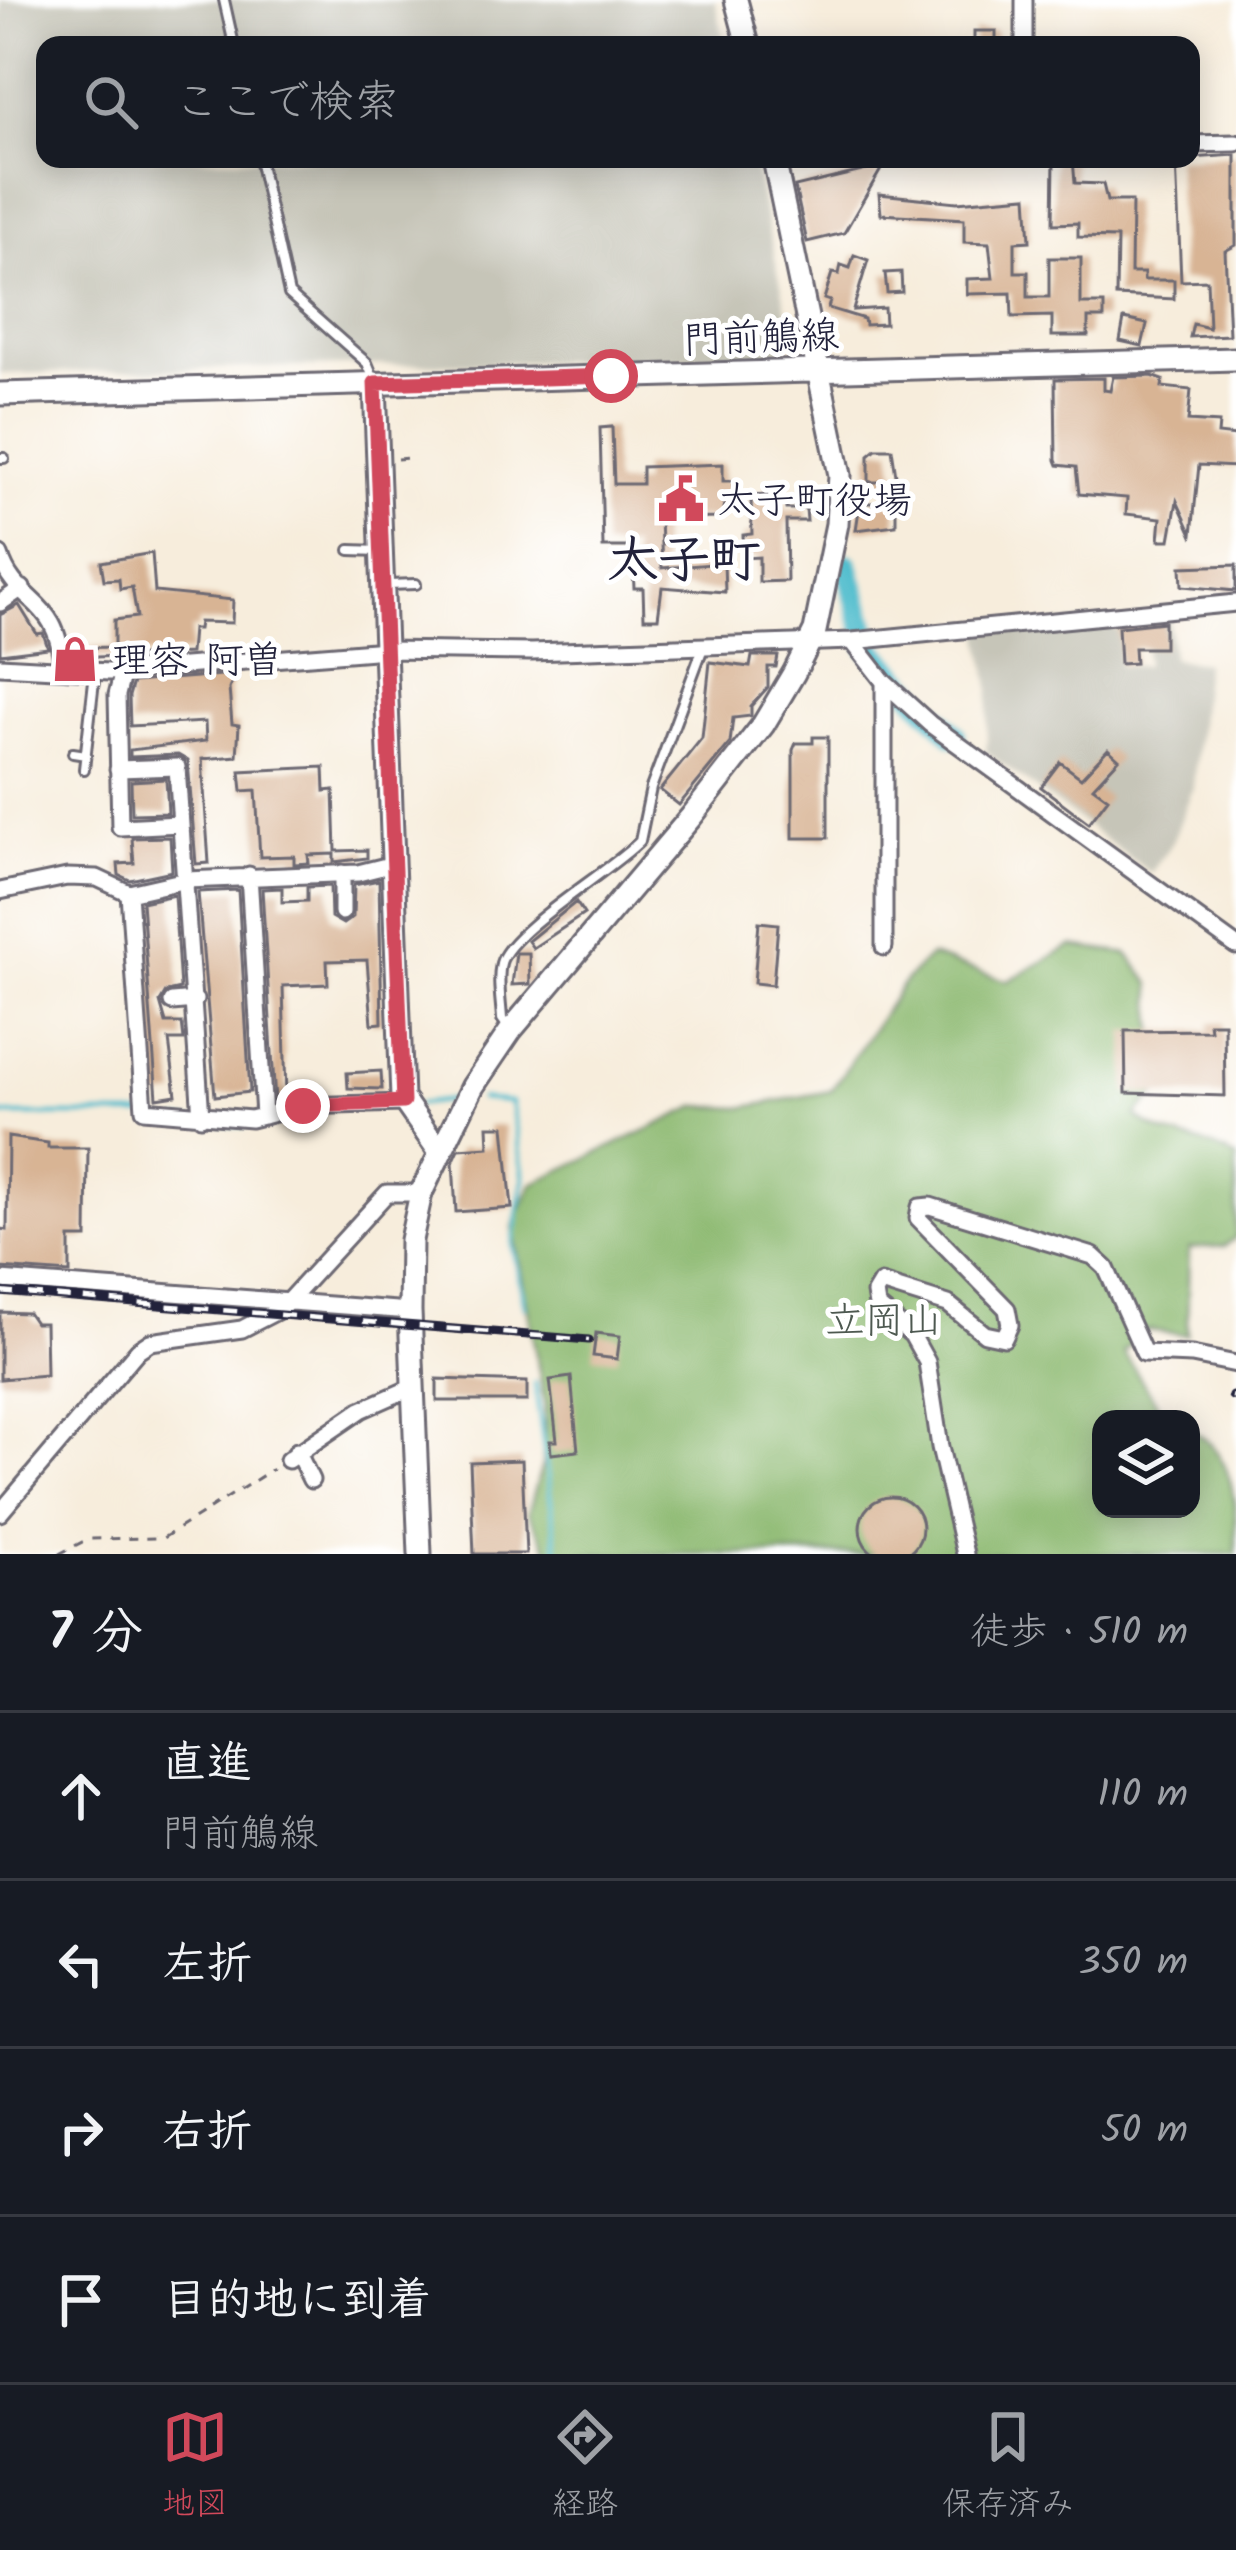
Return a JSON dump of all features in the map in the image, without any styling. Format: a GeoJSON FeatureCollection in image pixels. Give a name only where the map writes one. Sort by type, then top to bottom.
{"type":"FeatureCollection","features":[{"type":"Feature","properties":{"kind":"street"},"geometry":{"type":"LineString","coordinates":[[736,0],[746,36]]}},
{"type":"Feature","properties":{"kind":"street"},"geometry":{"type":"LineString","coordinates":[[1024,0],[1024,36]]}},
{"type":"Feature","properties":{"kind":"street"},"geometry":{"type":"LineString","coordinates":[[1200,144],[1236,143]]}},
{"type":"Feature","properties":{"kind":"street"},"geometry":{"type":"LineString","coordinates":[[420,1554],[410,1311],[411,1240],[421,1193],[473,1086],[512,1030],[763,724],[810,641],[837,524],[840,475],[775,168]]}},
{"type":"Feature","properties":{"kind":"street","name":"門前鵤線"},"geometry":{"type":"LineString","coordinates":[[0,394],[1236,359]]}},
{"type":"Feature","properties":{"kind":"street"},"geometry":{"type":"LineString","coordinates":[[375,383],[403,1102],[439,1151]]}},
{"type":"Feature","properties":{"kind":"street"},"geometry":{"type":"LineString","coordinates":[[0,555],[5,571],[56,624],[62,669]]}},
{"type":"Feature","properties":{"kind":"street"},"geometry":{"type":"LineString","coordinates":[[0,603],[22,588]]}},
{"type":"Feature","properties":{"kind":"street"},"geometry":{"type":"LineString","coordinates":[[0,666],[123,671],[386,650],[532,652],[862,640],[1236,603]]}},
{"type":"Feature","properties":{"kind":"street"},"geometry":{"type":"LineString","coordinates":[[862,640],[884,682],[994,774],[1236,946]]}},
{"type":"Feature","properties":{"kind":"street"},"geometry":{"type":"LineString","coordinates":[[123,671],[116,695],[120,827],[180,824]]}},
{"type":"Feature","properties":{"kind":"street"},"geometry":{"type":"LineString","coordinates":[[884,682],[884,947]]}},
{"type":"Feature","properties":{"kind":"street"},"geometry":{"type":"LineString","coordinates":[[118,769],[177,767],[201,1118]]}},
{"type":"Feature","properties":{"kind":"street"},"geometry":{"type":"LineString","coordinates":[[0,891],[67,877],[97,878],[129,893],[186,880],[342,873],[394,864]]}},
{"type":"Feature","properties":{"kind":"street"},"geometry":{"type":"LineString","coordinates":[[342,873],[342,911]]}},
{"type":"Feature","properties":{"kind":"street"},"geometry":{"type":"LineString","coordinates":[[249,875],[264,1116]]}},
{"type":"Feature","properties":{"kind":"street"},"geometry":{"type":"LineString","coordinates":[[129,893],[144,1110],[201,1118],[264,1116],[303,1106],[403,1102]]}},
{"type":"Feature","properties":{"kind":"street"},"geometry":{"type":"LineString","coordinates":[[172,1002],[195,1000]]}},
{"type":"Feature","properties":{"kind":"street"},"geometry":{"type":"LineString","coordinates":[[0,1513],[138,1350],[149,1342],[242,1329],[287,1304],[387,1193],[421,1193]]}},
{"type":"Feature","properties":{"kind":"street"},"geometry":{"type":"LineString","coordinates":[[965,1554],[940,1447],[927,1362],[912,1335],[877,1306],[875,1293],[881,1283],[948,1304],[985,1334],[1004,1338],[1010,1325],[1007,1309],[918,1218],[920,1208],[931,1206],[1093,1256],[1106,1268],[1144,1353],[1236,1364]]}},
{"type":"Feature","properties":{"kind":"street"},"geometry":{"type":"LineString","coordinates":[[0,1280],[410,1311]]}},
{"type":"Feature","properties":{"kind":"street"},"geometry":{"type":"LineString","coordinates":[[311,1480],[292,1455],[361,1410],[415,1387]]}},
{"type":"Feature","properties":{"kind":"lane"},"geometry":{"type":"LineString","coordinates":[[224,0],[232,36]]}},
{"type":"Feature","properties":{"kind":"lane"},"geometry":{"type":"LineString","coordinates":[[261,168],[289,294],[367,363],[375,383]]}},
{"type":"Feature","properties":{"kind":"lane"},"geometry":{"type":"LineString","coordinates":[[350,550],[382,551]]}},
{"type":"Feature","properties":{"kind":"lane"},"geometry":{"type":"LineString","coordinates":[[383,585],[416,584]]}},
{"type":"Feature","properties":{"kind":"lane"},"geometry":{"type":"LineString","coordinates":[[512,1030],[502,1019],[502,960],[518,935],[584,890],[609,862],[640,841],[651,788],[704,644]]}},
{"type":"Feature","properties":{"kind":"lane"},"geometry":{"type":"LineString","coordinates":[[85,769],[95,671]]}},
{"type":"Feature","properties":{"kind":"lane"},"geometry":{"type":"LineString","coordinates":[[73,753],[86,755]]}},
{"type":"Feature","properties":{"kind":"path"},"geometry":{"type":"LineString","coordinates":[[389,459],[410,458]]}},
{"type":"Feature","properties":{"kind":"path"},"geometry":{"type":"LineString","coordinates":[[58,1554],[88,1539],[163,1538],[292,1455]]}},
{"type":"Feature","properties":{"kind":"shaded area"},"geometry":{"type":"Polygon","coordinates":[[[0,0],[715,0],[723,36],[36,36],[36,168],[754,168],[792,332],[776,356],[0,374],[0,0]]]}},
{"type":"Feature","properties":{"kind":"shaded area"},"geometry":{"type":"Polygon","coordinates":[[[1169,614],[1172,659],[1205,663],[1193,788],[1172,843],[1151,873],[986,752],[990,688],[980,630],[1109,619],[1118,632],[1119,666],[1146,666],[1145,616],[1169,614]]]}},
{"type":"Feature","properties":{"kind":"green space","name":"立岡山"},"geometry":{"type":"Polygon","coordinates":[[[1071,946],[1128,954],[1151,984],[1159,1091],[1136,1116],[1160,1131],[1236,1158],[1236,1237],[1225,1246],[1189,1249],[1187,1335],[1147,1330],[1123,1352],[1161,1410],[1092,1410],[1092,1518],[1200,1518],[1200,1436],[1217,1452],[1230,1482],[1236,1554],[551,1554],[528,1513],[543,1462],[545,1405],[513,1227],[532,1184],[698,1106],[741,1108],[831,1091],[905,981],[930,956],[1008,981],[1071,946]]]}},
{"type":"Feature","properties":{"kind":"building"},"geometry":{"type":"Polygon","coordinates":[[[974,31],[996,31],[996,36],[974,36],[974,31]]]}},
{"type":"Feature","properties":{"kind":"building"},"geometry":{"type":"Polygon","coordinates":[[[1236,155],[1236,245],[1225,251],[1229,335],[1190,337],[1193,324],[1209,328],[1207,280],[1181,281],[1176,168],[1200,168],[1200,157],[1236,155]]]}},
{"type":"Feature","properties":{"kind":"building"},"geometry":{"type":"Polygon","coordinates":[[[882,168],[844,233],[807,242],[795,187],[882,168]]]}},
{"type":"Feature","properties":{"kind":"building"},"geometry":{"type":"Polygon","coordinates":[[[1054,168],[1074,168],[1075,183],[1103,184],[1107,201],[1132,201],[1131,273],[1144,273],[1144,280],[1174,280],[1174,299],[1116,296],[1117,238],[1078,237],[1078,223],[1053,224],[1054,168]]]}},
{"type":"Feature","properties":{"kind":"building"},"geometry":{"type":"Polygon","coordinates":[[[879,194],[957,202],[1027,196],[1030,241],[1015,242],[1015,272],[1028,272],[1028,297],[1049,297],[1049,258],[1081,258],[1081,304],[1104,304],[1104,318],[1088,318],[1088,336],[1052,336],[1052,316],[1012,317],[1011,293],[967,294],[967,279],[993,278],[989,243],[964,242],[964,219],[881,214],[879,194]]]}},
{"type":"Feature","properties":{"kind":"building"},"geometry":{"type":"Polygon","coordinates":[[[854,255],[868,260],[853,310],[884,308],[885,324],[865,325],[864,319],[828,308],[830,301],[824,299],[832,273],[839,274],[841,265],[850,268],[854,255]]]}},
{"type":"Feature","properties":{"kind":"building"},"geometry":{"type":"Polygon","coordinates":[[[901,272],[902,292],[887,293],[885,273],[901,272]]]}},
{"type":"Feature","properties":{"kind":"building"},"geometry":{"type":"Polygon","coordinates":[[[1124,319],[1147,324],[1142,346],[1120,341],[1124,319]]]}},
{"type":"Feature","properties":{"kind":"building"},"geometry":{"type":"Polygon","coordinates":[[[1113,377],[1163,380],[1162,387],[1191,390],[1188,421],[1219,423],[1218,434],[1236,436],[1236,467],[1199,465],[1192,534],[1177,501],[1170,540],[1159,540],[1161,518],[1126,514],[1127,498],[1079,494],[1076,467],[1058,465],[1056,460],[1055,379],[1104,378],[1104,390],[1110,391],[1113,377]]]}},
{"type":"Feature","properties":{"kind":"building"},"geometry":{"type":"Polygon","coordinates":[[[612,427],[614,484],[642,484],[642,467],[723,464],[723,481],[733,481],[733,497],[724,498],[724,518],[660,519],[662,568],[724,563],[725,592],[662,587],[658,618],[644,618],[643,588],[634,588],[632,547],[603,547],[600,428],[612,427]]]}},
{"type":"Feature","properties":{"kind":"building"},"geometry":{"type":"Polygon","coordinates":[[[876,449],[892,449],[897,482],[869,482],[869,455],[876,449]]]}},
{"type":"Feature","properties":{"kind":"building"},"geometry":{"type":"Polygon","coordinates":[[[768,489],[783,489],[786,509],[806,509],[807,521],[786,521],[787,581],[759,582],[759,557],[744,558],[743,535],[752,534],[751,496],[768,495],[768,489]]]}},
{"type":"Feature","properties":{"kind":"building"},"geometry":{"type":"Polygon","coordinates":[[[860,503],[896,503],[896,525],[856,530],[860,503]]]}},
{"type":"Feature","properties":{"kind":"building"},"geometry":{"type":"Polygon","coordinates":[[[152,553],[155,592],[233,600],[232,623],[199,622],[198,629],[192,629],[190,653],[73,658],[72,648],[114,647],[114,620],[137,617],[132,587],[120,589],[119,579],[104,580],[101,562],[152,553]]]}},
{"type":"Feature","properties":{"kind":"building"},"geometry":{"type":"Polygon","coordinates":[[[1236,565],[1236,591],[1182,586],[1181,567],[1236,565]]]}},
{"type":"Feature","properties":{"kind":"building"},"geometry":{"type":"Polygon","coordinates":[[[19,605],[37,634],[43,633],[48,648],[0,654],[0,615],[19,605]]]}},
{"type":"Feature","properties":{"kind":"building"},"geometry":{"type":"Polygon","coordinates":[[[1164,622],[1164,648],[1134,648],[1135,663],[1120,664],[1118,627],[1164,622]]]}},
{"type":"Feature","properties":{"kind":"building"},"geometry":{"type":"Polygon","coordinates":[[[752,656],[778,656],[776,667],[768,667],[768,687],[751,706],[751,716],[733,718],[730,743],[679,805],[660,790],[702,738],[710,662],[750,667],[752,656]]]}},
{"type":"Feature","properties":{"kind":"building"},"geometry":{"type":"Polygon","coordinates":[[[235,674],[229,689],[232,724],[239,725],[237,756],[202,759],[209,863],[196,864],[188,761],[178,755],[130,757],[130,750],[206,741],[205,722],[130,726],[129,696],[133,682],[235,674]]]}},
{"type":"Feature","properties":{"kind":"building"},"geometry":{"type":"Polygon","coordinates":[[[813,737],[828,737],[828,838],[793,838],[793,750],[796,743],[813,743],[813,737]]]}},
{"type":"Feature","properties":{"kind":"building"},"geometry":{"type":"Polygon","coordinates":[[[1108,749],[1119,759],[1093,787],[1108,798],[1089,823],[1041,787],[1060,762],[1081,778],[1108,749]]]}},
{"type":"Feature","properties":{"kind":"building"},"geometry":{"type":"Polygon","coordinates":[[[324,767],[325,791],[334,790],[336,851],[367,850],[367,858],[334,862],[334,854],[308,855],[309,863],[294,864],[294,856],[260,857],[256,790],[242,791],[240,771],[324,767]]]}},
{"type":"Feature","properties":{"kind":"building"},"geometry":{"type":"Polygon","coordinates":[[[166,779],[168,813],[132,814],[131,781],[166,779]]]}},
{"type":"Feature","properties":{"kind":"building"},"geometry":{"type":"Polygon","coordinates":[[[170,837],[172,871],[130,880],[119,875],[118,864],[134,863],[132,838],[170,837]]]}},
{"type":"Feature","properties":{"kind":"building"},"geometry":{"type":"Polygon","coordinates":[[[379,880],[382,1023],[372,1024],[367,960],[327,961],[328,984],[283,986],[286,1098],[275,1101],[262,889],[282,888],[282,902],[307,901],[307,887],[330,886],[331,917],[343,924],[353,917],[354,885],[379,880]]]}},
{"type":"Feature","properties":{"kind":"building"},"geometry":{"type":"Polygon","coordinates":[[[238,890],[250,1092],[215,1096],[198,892],[238,890]]]}},
{"type":"Feature","properties":{"kind":"building"},"geometry":{"type":"Polygon","coordinates":[[[174,895],[180,989],[166,992],[160,1002],[166,1023],[182,1023],[184,1040],[169,1040],[176,1095],[157,1098],[142,902],[174,895]]]}},
{"type":"Feature","properties":{"kind":"building"},"geometry":{"type":"Polygon","coordinates":[[[576,902],[584,914],[533,948],[528,941],[576,902]]]}},
{"type":"Feature","properties":{"kind":"building"},"geometry":{"type":"Polygon","coordinates":[[[759,922],[778,924],[773,985],[754,983],[759,922]]]}},
{"type":"Feature","properties":{"kind":"building"},"geometry":{"type":"Polygon","coordinates":[[[516,953],[529,953],[530,984],[512,985],[516,953]]]}},
{"type":"Feature","properties":{"kind":"building"},"geometry":{"type":"Polygon","coordinates":[[[1209,1023],[1224,1023],[1225,1096],[1126,1093],[1125,1031],[1210,1030],[1209,1023]]]}},
{"type":"Feature","properties":{"kind":"building"},"geometry":{"type":"Polygon","coordinates":[[[381,1071],[382,1089],[348,1088],[347,1073],[381,1071]]]}},
{"type":"Feature","properties":{"kind":"building"},"geometry":{"type":"Polygon","coordinates":[[[488,1126],[504,1126],[512,1208],[456,1212],[453,1162],[459,1149],[489,1147],[488,1126]]]}},
{"type":"Feature","properties":{"kind":"building"},"geometry":{"type":"Polygon","coordinates":[[[8,1137],[48,1143],[48,1148],[88,1148],[87,1238],[70,1238],[70,1273],[0,1268],[0,1229],[7,1230],[8,1137]]]}},
{"type":"Feature","properties":{"kind":"building"},"geometry":{"type":"Polygon","coordinates":[[[0,1312],[28,1313],[35,1323],[45,1323],[46,1375],[0,1379],[0,1312]]]}},
{"type":"Feature","properties":{"kind":"building"},"geometry":{"type":"Polygon","coordinates":[[[596,1333],[620,1336],[617,1359],[593,1356],[596,1333]]]}},
{"type":"Feature","properties":{"kind":"building"},"geometry":{"type":"Polygon","coordinates":[[[571,1377],[578,1451],[551,1454],[550,1441],[557,1441],[550,1380],[571,1377]]]}},
{"type":"Feature","properties":{"kind":"building"},"geometry":{"type":"Polygon","coordinates":[[[437,1379],[527,1382],[527,1401],[437,1401],[437,1379]]]}},
{"type":"Feature","properties":{"kind":"building"},"geometry":{"type":"Polygon","coordinates":[[[522,1460],[526,1554],[474,1554],[470,1462],[522,1460]]]}},
{"type":"Feature","properties":{"kind":"building"},"geometry":{"type":"Polygon","coordinates":[[[879,1499],[903,1499],[920,1516],[920,1540],[907,1554],[875,1554],[862,1540],[862,1516],[879,1499]]]}},
{"type":"Feature","properties":{"kind":"waterway"},"geometry":{"type":"LineString","coordinates":[[847,565],[870,648],[954,735]]}},
{"type":"Feature","properties":{"kind":"waterway"},"geometry":{"type":"LineString","coordinates":[[480,1099],[511,1102],[524,1178],[513,1245],[525,1307]]}},
{"type":"Feature","properties":{"kind":"waterway"},"geometry":{"type":"LineString","coordinates":[[419,1104],[452,1100]]}},
{"type":"Feature","properties":{"kind":"waterway"},"geometry":{"type":"LineString","coordinates":[[0,1115],[144,1115]]}},
{"type":"Feature","properties":{"kind":"waterway"},"geometry":{"type":"LineString","coordinates":[[179,1120],[245,1126]]}},
{"type":"Feature","properties":{"kind":"waterway"},"geometry":{"type":"LineString","coordinates":[[535,1383],[558,1554]]}},
{"type":"Feature","properties":{"kind":"railway"},"geometry":{"type":"LineString","coordinates":[[0,1292],[589,1340]]}},
{"type":"Feature","properties":{"kind":"railway"},"geometry":{"type":"LineString","coordinates":[[1232,1396],[1236,1397]]}},
{"type":"Feature","properties":{"kind":"place","name":"太子町役場"},"geometry":{"type":"Point","coordinates":[681,499]}},
{"type":"Feature","properties":{"kind":"place","name":"理容 阿曽"},"geometry":{"type":"Point","coordinates":[75,659]}},
{"type":"Feature","properties":{"kind":"district","name":"太子町"},"geometry":{"type":"Point","coordinates":[684,558]}},
{"type":"Feature","properties":{"kind":"route"},"geometry":{"type":"LineString","coordinates":[[303,1106],[403,1102],[375,383],[611,376]]}}]}
